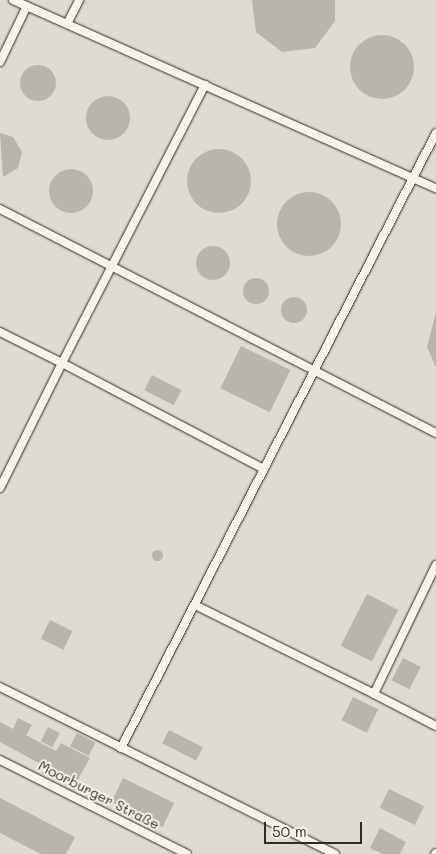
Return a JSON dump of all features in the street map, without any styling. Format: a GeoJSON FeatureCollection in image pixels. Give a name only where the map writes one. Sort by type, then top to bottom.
{"type":"FeatureCollection","features":[{"type":"Feature","properties":{"kind":"lane"},"geometry":{"type":"LineString","coordinates":[[13,0],[436,188]]}},
{"type":"Feature","properties":{"kind":"lane"},"geometry":{"type":"LineString","coordinates":[[67,24],[79,0]]}},
{"type":"Feature","properties":{"kind":"lane"},"geometry":{"type":"LineString","coordinates":[[0,62],[27,6]]}},
{"type":"Feature","properties":{"kind":"lane"},"geometry":{"type":"LineString","coordinates":[[0,488],[205,85]]}},
{"type":"Feature","properties":{"kind":"lane"},"geometry":{"type":"LineString","coordinates":[[122,748],[436,133]]}},
{"type":"Feature","properties":{"kind":"lane"},"geometry":{"type":"LineString","coordinates":[[0,209],[111,268],[436,433]]}},
{"type":"Feature","properties":{"kind":"lane"},"geometry":{"type":"LineString","coordinates":[[0,332],[264,469]]}},
{"type":"Feature","properties":{"kind":"lane"},"geometry":{"type":"LineString","coordinates":[[374,694],[436,565]]}},
{"type":"Feature","properties":{"kind":"lane"},"geometry":{"type":"LineString","coordinates":[[195,605],[436,726]]}},
{"type":"Feature","properties":{"kind":"lane"},"geometry":{"type":"LineString","coordinates":[[0,687],[335,854]]}},
{"type":"Feature","properties":{"kind":"lane","name":"Moorburger Straße"},"geometry":{"type":"LineString","coordinates":[[0,760],[187,854]]}},
{"type":"Feature","properties":{"kind":"shaded area"},"geometry":{"type":"Polygon","coordinates":[[[0,0],[436,0],[436,854],[0,854],[0,0]]]}},
{"type":"Feature","properties":{"kind":"building"},"geometry":{"type":"Polygon","coordinates":[[[252,0],[335,0],[335,21],[315,48],[282,52],[256,32],[252,0]]]}},
{"type":"Feature","properties":{"kind":"building"},"geometry":{"type":"Polygon","coordinates":[[[382,35],[400,41],[408,49],[414,67],[408,85],[400,93],[382,99],[364,93],[356,85],[350,67],[356,49],[364,41],[382,35]]]}},
{"type":"Feature","properties":{"kind":"building"},"geometry":{"type":"Polygon","coordinates":[[[38,65],[50,71],[56,83],[50,95],[38,101],[26,95],[20,83],[26,71],[38,65]]]}},
{"type":"Feature","properties":{"kind":"building"},"geometry":{"type":"Polygon","coordinates":[[[112,96],[124,102],[129,109],[129,127],[124,134],[117,139],[104,140],[92,134],[87,127],[86,114],[92,102],[99,97],[112,96]]]}},
{"type":"Feature","properties":{"kind":"building"},"geometry":{"type":"Polygon","coordinates":[[[0,133],[13,137],[22,152],[18,168],[3,177],[0,133]]]}},
{"type":"Feature","properties":{"kind":"building"},"geometry":{"type":"Polygon","coordinates":[[[219,149],[237,155],[245,163],[251,181],[245,199],[237,207],[219,213],[201,207],[193,199],[187,181],[193,163],[201,155],[219,149]]]}},
{"type":"Feature","properties":{"kind":"building"},"geometry":{"type":"Polygon","coordinates":[[[75,169],[87,175],[92,182],[92,200],[87,207],[80,212],[67,213],[55,207],[50,200],[49,187],[55,175],[62,170],[75,169]]]}},
{"type":"Feature","properties":{"kind":"building"},"geometry":{"type":"Polygon","coordinates":[[[309,192],[327,198],[335,206],[341,224],[335,242],[327,250],[309,256],[291,250],[283,242],[277,224],[283,206],[291,198],[309,192]]]}},
{"type":"Feature","properties":{"kind":"building"},"geometry":{"type":"Polygon","coordinates":[[[213,246],[220,247],[225,251],[229,256],[229,270],[225,275],[220,279],[213,280],[206,279],[201,275],[197,270],[196,263],[197,256],[201,251],[206,247],[213,246]]]}},
{"type":"Feature","properties":{"kind":"building"},"geometry":{"type":"Polygon","coordinates":[[[256,278],[265,282],[269,291],[265,300],[256,304],[247,300],[243,291],[247,282],[256,278]]]}},
{"type":"Feature","properties":{"kind":"building"},"geometry":{"type":"Polygon","coordinates":[[[294,297],[303,301],[307,310],[303,319],[294,323],[285,319],[281,310],[285,301],[294,297]]]}},
{"type":"Feature","properties":{"kind":"building"},"geometry":{"type":"Polygon","coordinates":[[[436,312],[436,367],[427,347],[436,312]]]}},
{"type":"Feature","properties":{"kind":"building"},"geometry":{"type":"Polygon","coordinates":[[[241,346],[290,370],[270,412],[220,388],[241,346]]]}},
{"type":"Feature","properties":{"kind":"building"},"geometry":{"type":"Polygon","coordinates":[[[152,375],[181,390],[174,405],[144,390],[152,375]]]}},
{"type":"Feature","properties":{"kind":"building"},"geometry":{"type":"Polygon","coordinates":[[[155,550],[159,550],[162,555],[161,559],[155,560],[152,557],[152,553],[155,550]]]}},
{"type":"Feature","properties":{"kind":"building"},"geometry":{"type":"Polygon","coordinates":[[[367,594],[398,610],[372,662],[341,646],[367,594]]]}},
{"type":"Feature","properties":{"kind":"building"},"geometry":{"type":"Polygon","coordinates":[[[50,620],[72,631],[63,650],[41,639],[50,620]]]}},
{"type":"Feature","properties":{"kind":"building"},"geometry":{"type":"Polygon","coordinates":[[[403,658],[421,667],[409,689],[392,680],[403,658]]]}},
{"type":"Feature","properties":{"kind":"building"},"geometry":{"type":"Polygon","coordinates":[[[353,697],[378,709],[367,733],[342,720],[353,697]]]}},
{"type":"Feature","properties":{"kind":"building"},"geometry":{"type":"Polygon","coordinates":[[[18,718],[32,725],[26,735],[56,751],[61,743],[90,758],[76,783],[0,742],[0,722],[13,729],[18,718]]]}},
{"type":"Feature","properties":{"kind":"building"},"geometry":{"type":"Polygon","coordinates":[[[48,727],[60,733],[52,747],[41,741],[48,727]]]}},
{"type":"Feature","properties":{"kind":"building"},"geometry":{"type":"Polygon","coordinates":[[[169,730],[203,747],[196,761],[162,743],[169,730]]]}},
{"type":"Feature","properties":{"kind":"building"},"geometry":{"type":"Polygon","coordinates":[[[77,733],[96,743],[88,756],[70,746],[77,733]]]}},
{"type":"Feature","properties":{"kind":"building"},"geometry":{"type":"Polygon","coordinates":[[[123,778],[174,803],[162,827],[111,802],[123,778]]]}},
{"type":"Feature","properties":{"kind":"building"},"geometry":{"type":"Polygon","coordinates":[[[389,789],[424,806],[415,825],[380,808],[389,789]]]}},
{"type":"Feature","properties":{"kind":"building"},"geometry":{"type":"Polygon","coordinates":[[[0,798],[75,837],[66,854],[41,854],[0,833],[0,798]]]}},
{"type":"Feature","properties":{"kind":"building"},"geometry":{"type":"Polygon","coordinates":[[[380,828],[406,842],[400,854],[383,854],[370,848],[380,828]]]}}]}
